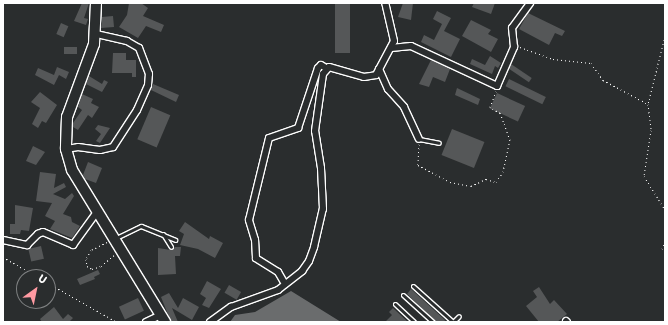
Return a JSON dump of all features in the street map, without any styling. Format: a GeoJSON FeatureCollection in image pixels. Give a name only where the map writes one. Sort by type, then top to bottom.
{"type":"FeatureCollection","features":[{"type":"Feature","properties":{"kind":"main road"},"geometry":{"type":"LineString","coordinates":[[96,3],[96,34],[67,117],[66,149],[72,170],[163,319]]}},
{"type":"Feature","properties":{"kind":"street"},"geometry":{"type":"LineString","coordinates":[[285,284],[278,272],[256,258],[255,240],[249,220],[269,138],[298,128],[318,68],[321,65],[326,68],[370,77],[374,76],[391,48],[394,32],[385,3]]}},
{"type":"Feature","properties":{"kind":"street"},"geometry":{"type":"LineString","coordinates":[[391,48],[411,46],[498,85],[514,45],[512,28],[530,3]]}},
{"type":"Feature","properties":{"kind":"street"},"geometry":{"type":"LineString","coordinates":[[66,149],[78,147],[105,150],[113,147],[141,102],[149,79],[146,62],[139,48],[126,41],[96,34]]}},
{"type":"Feature","properties":{"kind":"street"},"geometry":{"type":"LineString","coordinates":[[210,322],[231,307],[265,296],[285,284],[302,271],[312,254],[322,215],[322,175],[315,126],[322,78],[326,68]]}},
{"type":"Feature","properties":{"kind":"street"},"geometry":{"type":"LineString","coordinates":[[379,70],[388,90],[404,107],[419,139]]}},
{"type":"Feature","properties":{"kind":"street"},"geometry":{"type":"LineString","coordinates":[[3,240],[27,245],[38,234],[43,232],[73,245],[97,212]]}},
{"type":"Feature","properties":{"kind":"street"},"geometry":{"type":"LineString","coordinates":[[146,322],[163,319]]}},
{"type":"Feature","properties":{"kind":"lane"},"geometry":{"type":"LineString","coordinates":[[419,139],[439,143]]}},
{"type":"Feature","properties":{"kind":"lane"},"geometry":{"type":"LineString","coordinates":[[114,239],[139,226],[163,234],[175,240]]}},
{"type":"Feature","properties":{"kind":"lane"},"geometry":{"type":"LineString","coordinates":[[163,234],[171,247]]}},
{"type":"Feature","properties":{"kind":"lane"},"geometry":{"type":"LineString","coordinates":[[413,286],[453,322],[458,316]]}},
{"type":"Feature","properties":{"kind":"lane"},"geometry":{"type":"LineString","coordinates":[[403,294],[433,322]]}},
{"type":"Feature","properties":{"kind":"lane"},"geometry":{"type":"LineString","coordinates":[[395,304],[414,322]]}},
{"type":"Feature","properties":{"kind":"path"},"geometry":{"type":"LineString","coordinates":[[665,36],[648,104],[651,130],[644,176],[665,210]]}},
{"type":"Feature","properties":{"kind":"path"},"geometry":{"type":"LineString","coordinates":[[514,45],[554,59],[591,63],[603,80],[648,104]]}},
{"type":"Feature","properties":{"kind":"path"},"geometry":{"type":"LineString","coordinates":[[419,139],[418,165],[450,182],[471,186],[486,179],[496,182],[503,172],[510,140],[500,112],[490,107],[498,85]]}},
{"type":"Feature","properties":{"kind":"path"},"geometry":{"type":"LineString","coordinates":[[114,239],[91,250],[86,259],[87,266],[92,269],[101,266],[120,248]]}},
{"type":"Feature","properties":{"kind":"path"},"geometry":{"type":"LineString","coordinates":[[662,249],[665,242]]}},
{"type":"Feature","properties":{"kind":"path"},"geometry":{"type":"LineString","coordinates":[[3,257],[24,269]]}},
{"type":"Feature","properties":{"kind":"path"},"geometry":{"type":"LineString","coordinates":[[56,288],[117,322]]}},
{"type":"Feature","properties":{"kind":"shaded area"},"geometry":{"type":"Polygon","coordinates":[[[291,291],[341,322],[230,322],[235,315],[255,312],[291,291]]]}},
{"type":"Feature","properties":{"kind":"building"},"geometry":{"type":"Polygon","coordinates":[[[82,3],[89,3],[84,18],[88,19],[86,25],[74,21],[82,3]]]}},
{"type":"Feature","properties":{"kind":"building"},"geometry":{"type":"Polygon","coordinates":[[[129,3],[141,3],[148,8],[143,16],[164,25],[161,32],[146,26],[138,38],[119,27],[127,15],[129,3]]]}},
{"type":"Feature","properties":{"kind":"building"},"geometry":{"type":"Polygon","coordinates":[[[335,3],[350,3],[350,53],[335,53],[335,3]]]}},
{"type":"Feature","properties":{"kind":"building"},"geometry":{"type":"Polygon","coordinates":[[[403,3],[413,3],[411,20],[398,17],[403,3]]]}},
{"type":"Feature","properties":{"kind":"building"},"geometry":{"type":"Polygon","coordinates":[[[474,3],[495,3],[491,14],[472,7],[474,3]]]}},
{"type":"Feature","properties":{"kind":"building"},"geometry":{"type":"Polygon","coordinates":[[[437,11],[451,18],[444,31],[460,39],[451,57],[421,42],[424,35],[434,40],[442,24],[433,19],[437,11]]]}},
{"type":"Feature","properties":{"kind":"building"},"geometry":{"type":"Polygon","coordinates":[[[528,13],[565,31],[562,36],[555,33],[549,45],[519,29],[528,13]]]}},
{"type":"Feature","properties":{"kind":"building"},"geometry":{"type":"Polygon","coordinates":[[[113,16],[114,27],[101,28],[102,17],[113,16]]]}},
{"type":"Feature","properties":{"kind":"building"},"geometry":{"type":"Polygon","coordinates":[[[471,20],[491,30],[488,34],[498,39],[491,52],[462,36],[471,20]]]}},
{"type":"Feature","properties":{"kind":"building"},"geometry":{"type":"Polygon","coordinates":[[[61,23],[68,26],[64,37],[56,34],[61,23]]]}},
{"type":"Feature","properties":{"kind":"building"},"geometry":{"type":"Polygon","coordinates":[[[64,47],[77,47],[77,54],[64,54],[64,47]]]}},
{"type":"Feature","properties":{"kind":"building"},"geometry":{"type":"Polygon","coordinates":[[[113,53],[126,53],[126,60],[136,60],[136,77],[132,77],[132,73],[112,73],[113,53]]]}},
{"type":"Feature","properties":{"kind":"building"},"geometry":{"type":"Polygon","coordinates":[[[490,56],[501,63],[498,68],[495,66],[492,74],[470,64],[472,59],[485,65],[490,56]]]}},
{"type":"Feature","properties":{"kind":"building"},"geometry":{"type":"Polygon","coordinates":[[[431,60],[450,69],[445,82],[433,77],[429,87],[419,84],[431,60]]]}},
{"type":"Feature","properties":{"kind":"building"},"geometry":{"type":"Polygon","coordinates":[[[511,64],[532,78],[529,82],[508,68],[511,64]]]}},
{"type":"Feature","properties":{"kind":"building"},"geometry":{"type":"Polygon","coordinates":[[[57,67],[69,72],[66,79],[59,75],[54,85],[35,75],[38,68],[54,75],[57,67]]]}},
{"type":"Feature","properties":{"kind":"building"},"geometry":{"type":"Polygon","coordinates":[[[89,76],[102,84],[104,80],[108,82],[102,92],[86,84],[89,76]]]}},
{"type":"Feature","properties":{"kind":"building"},"geometry":{"type":"Polygon","coordinates":[[[509,79],[546,97],[542,104],[505,86],[509,79]]]}},
{"type":"Feature","properties":{"kind":"building"},"geometry":{"type":"Polygon","coordinates":[[[153,84],[179,95],[176,102],[151,90],[153,84]]]}},
{"type":"Feature","properties":{"kind":"building"},"geometry":{"type":"Polygon","coordinates":[[[457,88],[480,99],[478,105],[455,95],[457,88]]]}},
{"type":"Feature","properties":{"kind":"building"},"geometry":{"type":"Polygon","coordinates":[[[40,92],[57,105],[46,123],[42,121],[38,128],[32,124],[40,108],[31,102],[40,92]]]}},
{"type":"Feature","properties":{"kind":"building"},"geometry":{"type":"Polygon","coordinates":[[[497,93],[525,106],[518,122],[490,108],[497,93]]]}},
{"type":"Feature","properties":{"kind":"building"},"geometry":{"type":"Polygon","coordinates":[[[82,94],[93,99],[91,103],[99,107],[92,118],[88,115],[78,130],[73,127],[73,123],[82,110],[78,107],[82,94]]]}},
{"type":"Feature","properties":{"kind":"building"},"geometry":{"type":"Polygon","coordinates":[[[151,107],[170,115],[157,147],[137,139],[151,107]]]}},
{"type":"Feature","properties":{"kind":"building"},"geometry":{"type":"Polygon","coordinates":[[[98,125],[110,128],[100,143],[96,141],[101,134],[95,129],[98,125]]]}},
{"type":"Feature","properties":{"kind":"building"},"geometry":{"type":"Polygon","coordinates":[[[452,129],[484,142],[474,168],[442,155],[452,129]]]}},
{"type":"Feature","properties":{"kind":"building"},"geometry":{"type":"Polygon","coordinates":[[[33,146],[45,152],[36,165],[26,161],[33,146]]]}},
{"type":"Feature","properties":{"kind":"building"},"geometry":{"type":"Polygon","coordinates":[[[88,162],[102,168],[96,183],[85,179],[83,175],[88,162]]]}},
{"type":"Feature","properties":{"kind":"building"},"geometry":{"type":"Polygon","coordinates":[[[40,172],[56,174],[54,188],[64,183],[66,187],[53,194],[65,199],[72,193],[74,196],[63,214],[71,217],[72,222],[80,226],[72,238],[50,229],[55,221],[45,216],[52,203],[36,201],[40,172]]]}},
{"type":"Feature","properties":{"kind":"building"},"geometry":{"type":"Polygon","coordinates":[[[15,205],[33,208],[29,231],[21,230],[20,234],[10,234],[10,224],[15,224],[15,205]]]}},
{"type":"Feature","properties":{"kind":"building"},"geometry":{"type":"Polygon","coordinates":[[[185,222],[209,239],[210,236],[223,243],[215,258],[198,249],[180,245],[184,234],[179,231],[185,222]]]}},
{"type":"Feature","properties":{"kind":"building"},"geometry":{"type":"Polygon","coordinates":[[[41,246],[44,259],[31,262],[28,249],[41,246]]]}},
{"type":"Feature","properties":{"kind":"building"},"geometry":{"type":"Polygon","coordinates":[[[175,247],[181,247],[180,256],[175,256],[176,274],[158,275],[158,248],[171,250],[175,247]]]}},
{"type":"Feature","properties":{"kind":"building"},"geometry":{"type":"Polygon","coordinates":[[[98,270],[100,274],[94,277],[95,279],[80,285],[77,279],[98,270]]]}},
{"type":"Feature","properties":{"kind":"building"},"geometry":{"type":"Polygon","coordinates":[[[207,281],[221,289],[209,308],[202,305],[206,298],[200,294],[207,281]]]}},
{"type":"Feature","properties":{"kind":"building"},"geometry":{"type":"Polygon","coordinates":[[[229,285],[241,292],[237,300],[224,293],[229,285]]]}},
{"type":"Feature","properties":{"kind":"building"},"geometry":{"type":"Polygon","coordinates":[[[539,287],[550,304],[554,300],[567,314],[557,322],[539,322],[526,306],[537,297],[533,291],[539,287]]]}},
{"type":"Feature","properties":{"kind":"building"},"geometry":{"type":"Polygon","coordinates":[[[411,289],[445,320],[444,322],[436,322],[407,294],[411,289]]]}},
{"type":"Feature","properties":{"kind":"building"},"geometry":{"type":"Polygon","coordinates":[[[169,293],[178,308],[183,298],[199,307],[192,320],[172,308],[178,322],[171,322],[161,297],[169,293]]]}},
{"type":"Feature","properties":{"kind":"building"},"geometry":{"type":"Polygon","coordinates":[[[138,298],[144,311],[125,320],[119,307],[138,298]]]}},
{"type":"Feature","properties":{"kind":"building"},"geometry":{"type":"Polygon","coordinates":[[[393,308],[408,322],[385,322],[392,315],[389,312],[393,308]]]}},
{"type":"Feature","properties":{"kind":"building"},"geometry":{"type":"Polygon","coordinates":[[[52,309],[56,309],[63,319],[68,314],[73,318],[69,322],[42,322],[40,319],[52,309]]]}}]}
